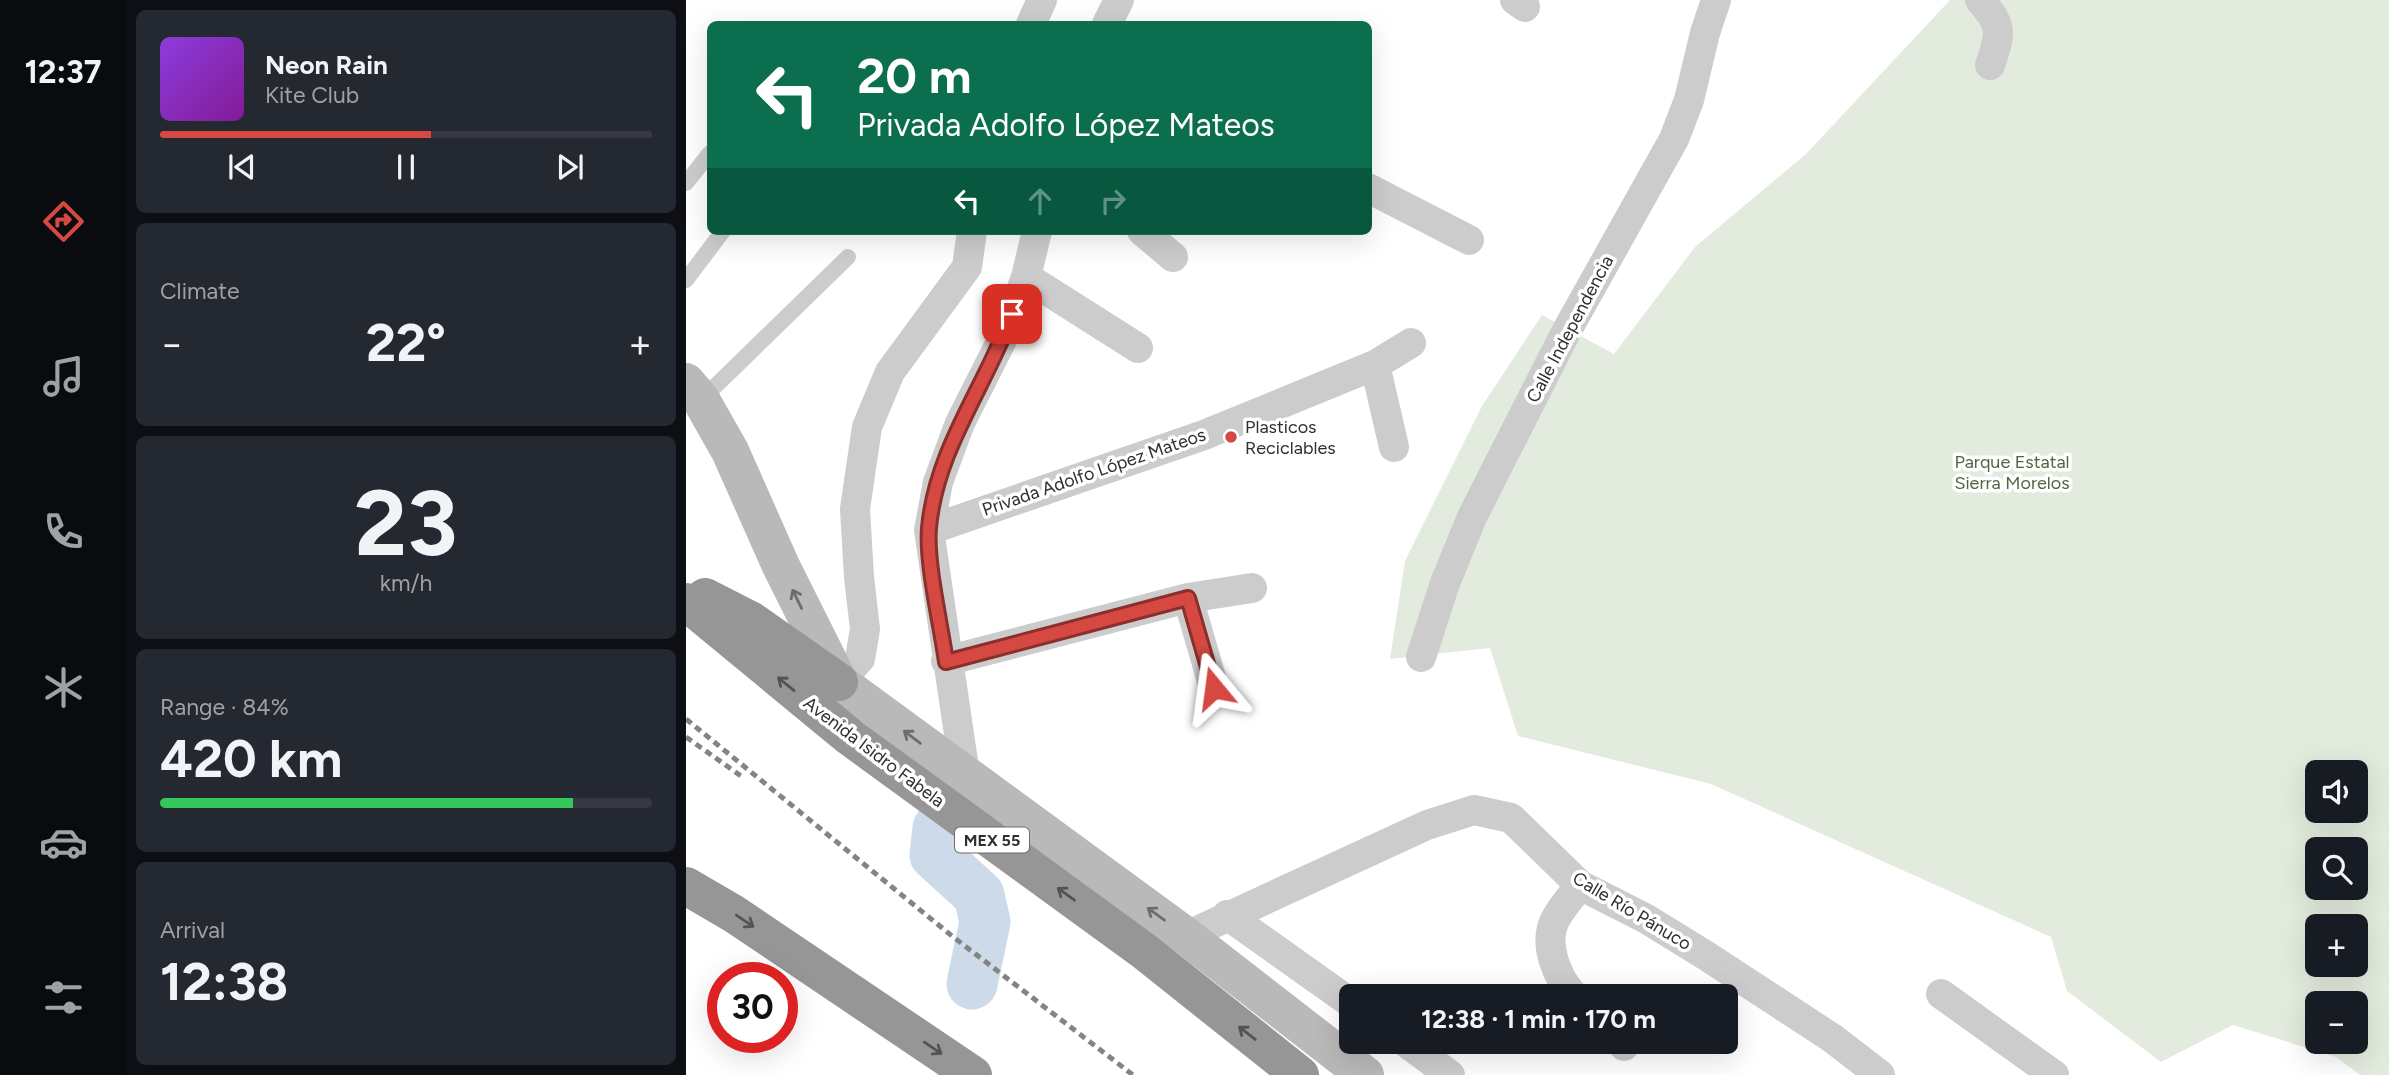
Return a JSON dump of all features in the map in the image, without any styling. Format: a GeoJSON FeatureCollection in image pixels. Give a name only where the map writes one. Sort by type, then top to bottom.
{"type":"FeatureCollection","features":[{"type":"Feature","properties":{"kind":"highway"},"geometry":{"type":"LineString","coordinates":[[686,588],[752,621],[839,682]]}},
{"type":"Feature","properties":{"kind":"highway","name":"Avenida Isidro Fabela"},"geometry":{"type":"LineString","coordinates":[[686,602],[850,737],[1144,951],[1300,1075]]}},
{"type":"Feature","properties":{"kind":"highway"},"geometry":{"type":"LineString","coordinates":[[686,886],[734,914],[973,1075]]}},
{"type":"Feature","properties":{"kind":"main road","name":"MEX 55"},"geometry":{"type":"LineString","coordinates":[[694,391],[730,451],[781,566],[839,682]]}},
{"type":"Feature","properties":{"kind":"main road","name":"Avenida Isidro Fabela"},"geometry":{"type":"LineString","coordinates":[[839,682],[1186,936],[1365,1075]]}},
{"type":"Feature","properties":{"kind":"street"},"geometry":{"type":"LineString","coordinates":[[1032,21],[1042,0]]}},
{"type":"Feature","properties":{"kind":"street","name":"Calle Independencia"},"geometry":{"type":"LineString","coordinates":[[1421,657],[1445,583],[1472,517],[1566,332],[1674,139],[1689,100],[1704,33],[1716,0]]}},
{"type":"Feature","properties":{"kind":"street"},"geometry":{"type":"LineString","coordinates":[[1980,0],[2000,27],[1990,65]]}},
{"type":"Feature","properties":{"kind":"street"},"geometry":{"type":"LineString","coordinates":[[1372,190],[1469,240]]}},
{"type":"Feature","properties":{"kind":"street"},"geometry":{"type":"LineString","coordinates":[[839,682],[860,659],[865,629],[855,509],[867,427],[890,372],[967,267],[971,235]]}},
{"type":"Feature","properties":{"kind":"street"},"geometry":{"type":"LineString","coordinates":[[965,775],[946,662],[929,530],[937,482],[960,423],[1006,332],[1026,277],[1036,235]]}},
{"type":"Feature","properties":{"kind":"street"},"geometry":{"type":"LineString","coordinates":[[1147,235],[1173,257]]}},
{"type":"Feature","properties":{"kind":"street"},"geometry":{"type":"LineString","coordinates":[[1026,277],[1138,348]]}},
{"type":"Feature","properties":{"kind":"street","name":"Privada Adolfo López Mateos"},"geometry":{"type":"LineString","coordinates":[[929,530],[1204,435],[1375,365],[1411,343]]}},
{"type":"Feature","properties":{"kind":"street"},"geometry":{"type":"LineString","coordinates":[[1375,365],[1394,447]]}},
{"type":"Feature","properties":{"kind":"street"},"geometry":{"type":"LineString","coordinates":[[946,662],[1188,598],[1251,588]]}},
{"type":"Feature","properties":{"kind":"street"},"geometry":{"type":"LineString","coordinates":[[1188,598],[1214,688]]}},
{"type":"Feature","properties":{"kind":"street","name":"Calle Río Pánuco"},"geometry":{"type":"LineString","coordinates":[[1186,936],[1427,825],[1474,810],[1511,818],[1580,884],[1645,918],[1705,955],[1832,1038],[1880,1075]]}},
{"type":"Feature","properties":{"kind":"street"},"geometry":{"type":"LineString","coordinates":[[1567,984],[1556,967],[1549,942],[1554,922],[1580,884]]}},
{"type":"Feature","properties":{"kind":"street"},"geometry":{"type":"LineString","coordinates":[[1227,915],[1339,994]]}},
{"type":"Feature","properties":{"kind":"street"},"geometry":{"type":"LineString","coordinates":[[1941,994],[2054,1075]]}},
{"type":"Feature","properties":{"kind":"street"},"geometry":{"type":"LineString","coordinates":[[1422,1054],[1451,1075]]}},
{"type":"Feature","properties":{"kind":"lane"},"geometry":{"type":"LineString","coordinates":[[686,183],[707,157]]}},
{"type":"Feature","properties":{"kind":"lane"},"geometry":{"type":"LineString","coordinates":[[689,268],[719,235]]}},
{"type":"Feature","properties":{"kind":"lane"},"geometry":{"type":"LineString","coordinates":[[694,391],[848,257]]}},
{"type":"Feature","properties":{"kind":"green space","name":"Parque Estatal Sierra Morelos"},"geometry":{"type":"Polygon","coordinates":[[[1950,0],[2389,0],[2389,1075],[2360,1075],[2336,1057],[2326,1054],[2368,1054],[2368,991],[2305,991],[2305,1047],[2233,1025],[2161,1062],[2067,991],[2051,937],[1711,784],[1518,736],[1490,648],[1390,659],[1405,561],[1482,406],[1542,315],[1614,354],[1695,247],[1806,154],[1950,0]]]}},
{"type":"Feature","properties":{"kind":"waterway"},"geometry":{"type":"LineString","coordinates":[[938,828],[935,855],[979,895],[985,922],[972,984]]}},
{"type":"Feature","properties":{"kind":"railway"},"geometry":{"type":"LineString","coordinates":[[686,719],[952,936],[1133,1075]]}},
{"type":"Feature","properties":{"kind":"railway"},"geometry":{"type":"LineString","coordinates":[[686,737],[741,776]]}},
{"type":"Feature","properties":{"kind":"place","name":"Plasticos Reciclables"},"geometry":{"type":"Point","coordinates":[1231,437]}},
{"type":"Feature","properties":{"kind":"route"},"geometry":{"type":"LineString","coordinates":[[1012,314],[1006,332],[960,423],[937,482],[929,530],[946,662],[1188,598],[1214,688]]}}]}
